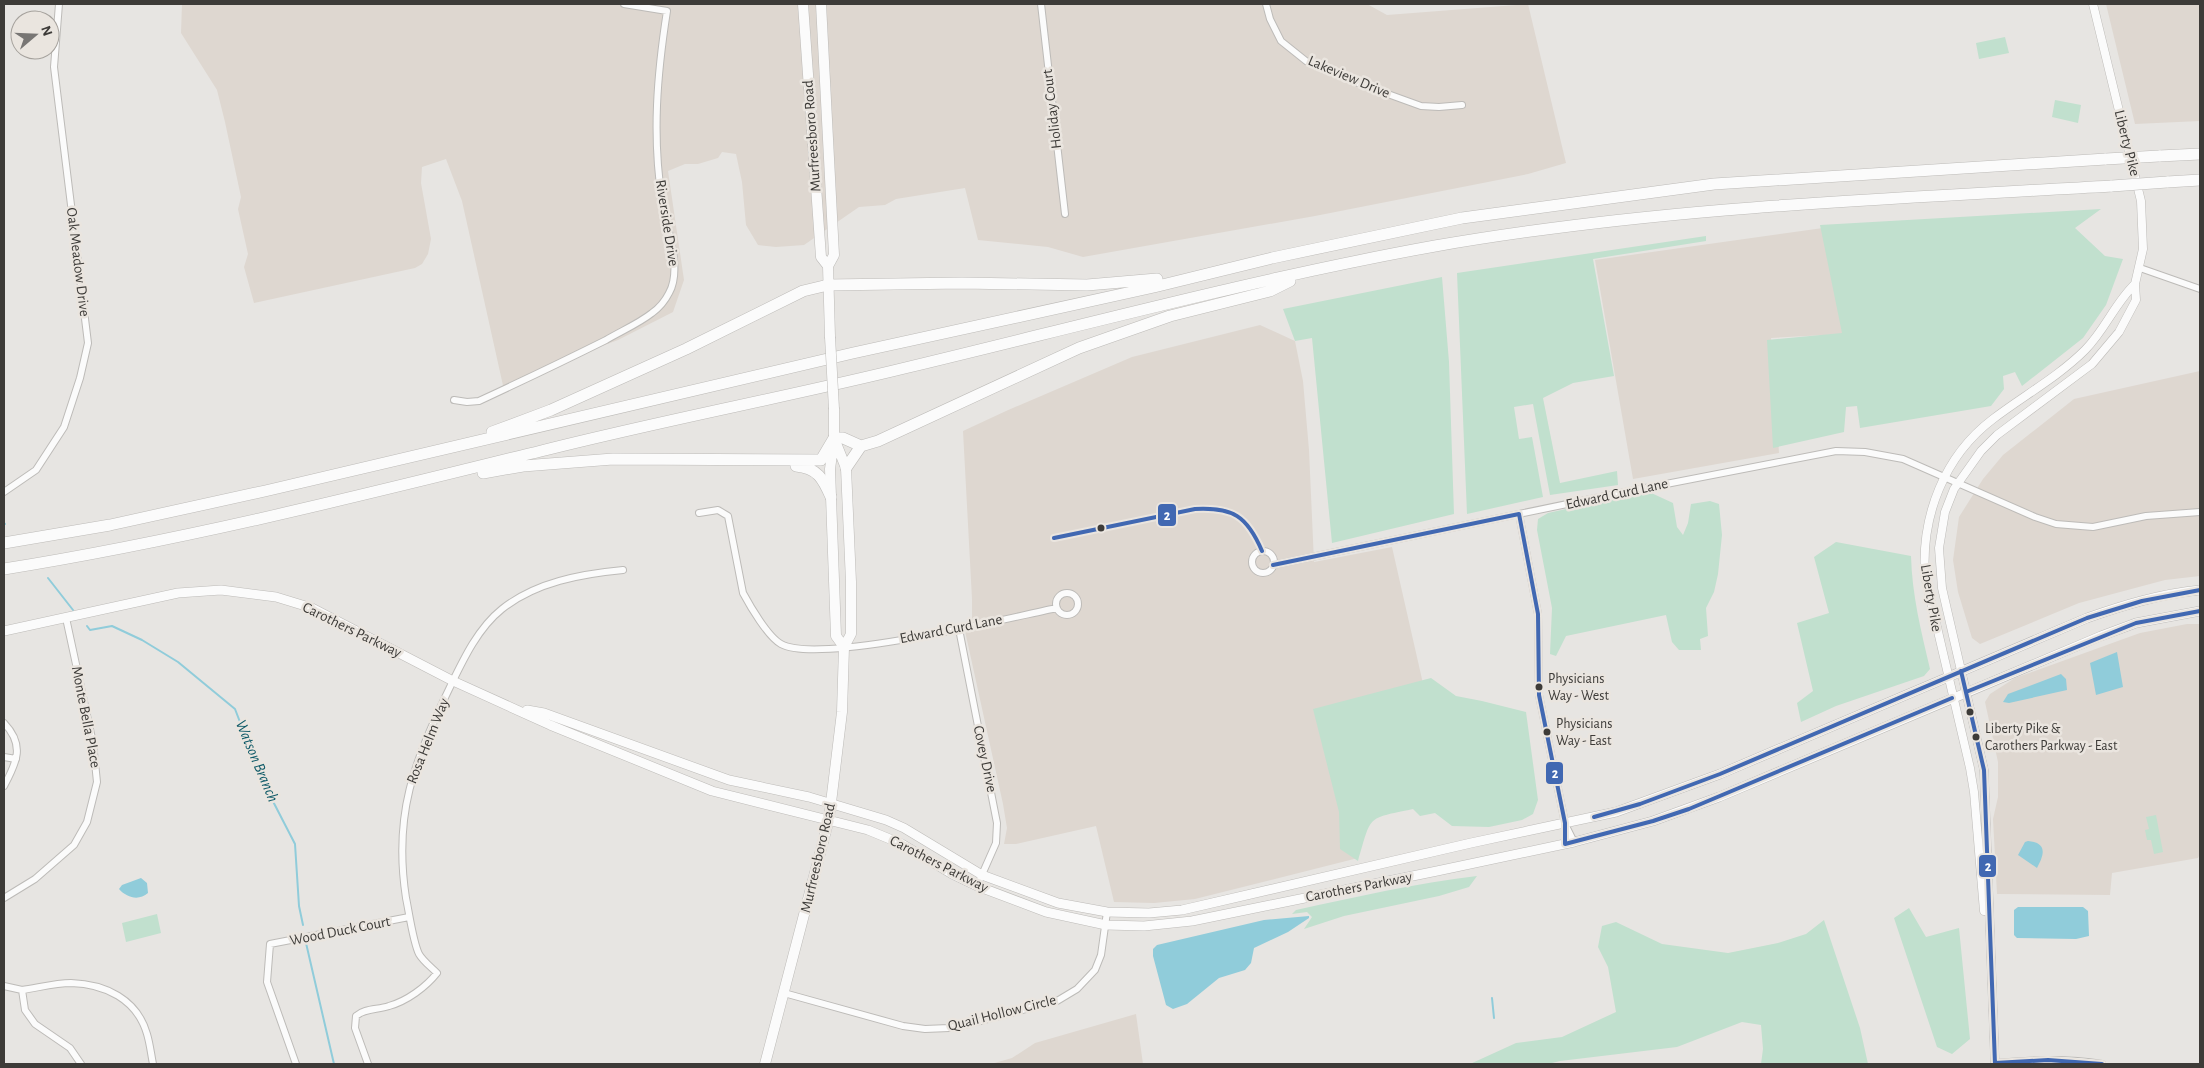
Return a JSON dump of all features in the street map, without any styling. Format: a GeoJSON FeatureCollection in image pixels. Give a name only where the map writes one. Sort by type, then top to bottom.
{"type":"FeatureCollection","features":[{"type":"Feature","properties":{"kind":"highway"},"geometry":{"type":"LineString","coordinates":[[4,542],[110,525],[853,353],[1154,287],[1272,258],[1462,218],[1714,184],[2200,154]]}},
{"type":"Feature","properties":{"kind":"highway"},"geometry":{"type":"LineString","coordinates":[[4,569],[129,546],[441,477],[545,450],[792,395],[1306,272],[1424,248],[1528,231],[1714,209],[2200,180]]}},
{"type":"Feature","properties":{"kind":"highway"},"geometry":{"type":"LineString","coordinates":[[444,449],[552,410],[686,349],[803,291],[828,285],[1087,285],[1152,280],[1200,269],[1272,258]]}},
{"type":"Feature","properties":{"kind":"highway"},"geometry":{"type":"LineString","coordinates":[[441,477],[532,465],[613,459],[821,460],[834,438],[843,438],[861,446],[878,442],[1024,372],[1088,345],[1170,316],[1270,291],[1306,272]]}},
{"type":"Feature","properties":{"kind":"highway"},"geometry":{"type":"LineString","coordinates":[[846,468],[861,446]]}},
{"type":"Feature","properties":{"kind":"highway"},"geometry":{"type":"LineString","coordinates":[[783,461],[791,465],[807,467],[816,471],[823,478],[831,498]]}},
{"type":"Feature","properties":{"kind":"main road","name":"Murfreesboro Road"},"geometry":{"type":"LineString","coordinates":[[803,4],[821,257],[828,266]]}},
{"type":"Feature","properties":{"kind":"main road","name":"Murfreesboro Road"},"geometry":{"type":"LineString","coordinates":[[821,4],[834,256],[828,266],[834,409],[834,438],[830,468],[831,498],[836,636],[844,647]]}},
{"type":"Feature","properties":{"kind":"main road","name":"Murfreesboro Road"},"geometry":{"type":"LineString","coordinates":[[765,1064],[829,819],[842,712],[844,647],[851,634],[846,468],[834,438]]}},
{"type":"Feature","properties":{"kind":"main road","name":"Carothers Parkway"},"geometry":{"type":"LineString","coordinates":[[4,631],[178,593],[221,590],[276,597],[312,608],[453,680],[515,708],[719,793],[829,819],[886,836],[952,874],[1046,912],[1106,925],[1144,926],[1192,920],[1570,843],[1653,821],[1689,809],[2101,636],[2136,623],[2200,611]]}},
{"type":"Feature","properties":{"kind":"main road","name":"Carothers Parkway"},"geometry":{"type":"LineString","coordinates":[[515,708],[544,713],[729,780],[809,796],[886,820],[904,828],[982,875],[1058,902],[1107,912],[1149,913],[1182,910],[1471,843],[1616,812],[1720,774],[2086,618],[2170,593],[2200,590]]}},
{"type":"Feature","properties":{"kind":"street","name":"Oak Meadow Drive"},"geometry":{"type":"LineString","coordinates":[[4,492],[36,470],[64,427],[80,378],[88,343],[54,67],[59,4]]}},
{"type":"Feature","properties":{"kind":"street","name":"Riverside Drive"},"geometry":{"type":"LineString","coordinates":[[454,400],[479,401],[589,348],[653,313],[670,292],[674,281],[675,268],[662,200],[656,150],[655,119],[658,63],[667,11],[624,4]]}},
{"type":"Feature","properties":{"kind":"street","name":"Holiday Court"},"geometry":{"type":"LineString","coordinates":[[1041,4],[1065,214]]}},
{"type":"Feature","properties":{"kind":"street","name":"Lakeview Drive"},"geometry":{"type":"LineString","coordinates":[[1266,4],[1270,19],[1281,41],[1306,61],[1363,86],[1419,106],[1462,105]]}},
{"type":"Feature","properties":{"kind":"street","name":"Liberty Pike"},"geometry":{"type":"LineString","coordinates":[[1995,1064],[1984,770],[1939,571],[1939,548],[1946,512],[1957,484],[1981,451],[1997,435],[2092,364],[2108,347],[2127,319],[2136,300],[2135,284],[2140,268],[2143,241],[2141,201],[2094,4]]}},
{"type":"Feature","properties":{"kind":"street"},"geometry":{"type":"LineString","coordinates":[[2140,268],[2200,289]]}},
{"type":"Feature","properties":{"kind":"street","name":"Liberty Pike"},"geometry":{"type":"LineString","coordinates":[[1991,992],[1974,792],[1928,598],[1924,560],[1927,527],[1944,477],[1954,461],[1980,430],[2086,350],[2100,333],[2123,295],[2135,284]]}},
{"type":"Feature","properties":{"kind":"street"},"geometry":{"type":"LineString","coordinates":[[2024,397],[2032,409]]}},
{"type":"Feature","properties":{"kind":"street","name":"Edward Curd Lane"},"geometry":{"type":"LineString","coordinates":[[1273,565],[1836,451],[1879,454],[1903,459],[1957,484],[2056,524],[2093,527],[2146,516],[2200,512]]}},
{"type":"Feature","properties":{"kind":"street","name":"Edward Curd Lane"},"geometry":{"type":"LineString","coordinates":[[699,514],[718,510],[728,516],[743,593],[760,622],[780,644],[802,650],[844,647],[960,629],[1057,608]]}},
{"type":"Feature","properties":{"kind":"street"},"geometry":{"type":"LineString","coordinates":[[1519,514],[1538,614],[1539,695],[1570,843]]}},
{"type":"Feature","properties":{"kind":"street","name":"Rosa Helm Way"},"geometry":{"type":"LineString","coordinates":[[368,1064],[355,1028],[356,1016],[363,1012],[390,1006],[428,984],[437,973],[419,953],[409,917],[402,873],[402,829],[407,794],[421,751],[453,680],[475,640],[491,619],[503,608],[545,586],[574,576],[623,570]]}},
{"type":"Feature","properties":{"kind":"street","name":"Monte Bella Place"},"geometry":{"type":"LineString","coordinates":[[4,898],[35,879],[74,845],[87,822],[98,782],[93,743],[66,618]]}},
{"type":"Feature","properties":{"kind":"street","name":"Covey Drive"},"geometry":{"type":"LineString","coordinates":[[960,629],[997,823],[996,843],[978,886]]}},
{"type":"Feature","properties":{"kind":"street"},"geometry":{"type":"LineString","coordinates":[[4,723],[11,731],[17,745],[16,759],[4,786]]}},
{"type":"Feature","properties":{"kind":"street"},"geometry":{"type":"LineString","coordinates":[[653,767],[658,754]]}},
{"type":"Feature","properties":{"kind":"street"},"geometry":{"type":"LineString","coordinates":[[4,757],[16,759]]}},
{"type":"Feature","properties":{"kind":"street","name":"Quail Hollow Circle"},"geometry":{"type":"LineString","coordinates":[[784,994],[902,1026],[924,1029],[949,1028],[969,1024],[1057,1001],[1077,989],[1095,970],[1101,956],[1107,912]]}},
{"type":"Feature","properties":{"kind":"street","name":"Wood Duck Court"},"geometry":{"type":"LineString","coordinates":[[296,1064],[267,982],[270,944],[409,917]]}},
{"type":"Feature","properties":{"kind":"street"},"geometry":{"type":"LineString","coordinates":[[4,986],[22,990],[70,983],[103,986],[126,1000],[138,1014],[147,1033],[153,1064]]}},
{"type":"Feature","properties":{"kind":"street"},"geometry":{"type":"LineString","coordinates":[[22,990],[25,1010],[34,1024],[70,1048],[80,1064]]}},
{"type":"Feature","properties":{"kind":"street"},"geometry":{"type":"LineString","coordinates":[[1995,1064],[2052,1060],[2080,1060],[2102,1064]]}},
{"type":"Feature","properties":{"kind":"shaded area"},"geometry":{"type":"Polygon","coordinates":[[[182,4],[1367,4],[1387,15],[1528,4],[1566,163],[1528,174],[1315,216],[1083,257],[1048,247],[978,240],[965,188],[896,199],[885,205],[859,207],[804,245],[776,247],[758,245],[746,225],[742,182],[736,154],[722,152],[718,158],[698,164],[685,164],[668,171],[684,280],[673,312],[618,340],[572,357],[504,390],[462,201],[446,159],[422,167],[421,183],[431,239],[428,254],[422,264],[415,268],[254,303],[244,267],[248,254],[238,209],[241,197],[225,122],[217,90],[181,33],[182,4]]]}},
{"type":"Feature","properties":{"kind":"shaded area"},"geometry":{"type":"Polygon","coordinates":[[[2106,4],[2200,4],[2200,121],[2135,124],[2106,4]]]}},
{"type":"Feature","properties":{"kind":"shaded area"},"geometry":{"type":"Polygon","coordinates":[[[1823,228],[1844,334],[1771,338],[1779,453],[1633,479],[1595,260],[1823,228]]]}},
{"type":"Feature","properties":{"kind":"shaded area"},"geometry":{"type":"Polygon","coordinates":[[[1260,325],[1295,341],[1303,381],[1309,450],[1314,562],[1392,547],[1424,688],[1325,709],[1358,858],[1195,899],[1154,903],[1114,902],[1096,826],[1016,844],[1004,844],[1007,828],[1003,804],[965,631],[972,618],[972,599],[963,431],[1132,357],[1260,325]]]}},
{"type":"Feature","properties":{"kind":"shaded area"},"geometry":{"type":"Polygon","coordinates":[[[2200,371],[2200,576],[2165,580],[2079,603],[1980,644],[1972,638],[1958,592],[1953,560],[1959,517],[1983,479],[2003,455],[2074,399],[2200,371]]]}},
{"type":"Feature","properties":{"kind":"shaded area"},"geometry":{"type":"Polygon","coordinates":[[[2187,624],[2200,624],[2200,854],[2198,858],[2112,873],[2110,895],[1997,894],[1993,819],[1998,797],[1998,762],[1985,702],[1990,694],[2015,678],[2140,633],[2187,624]]]}},
{"type":"Feature","properties":{"kind":"shaded area"},"geometry":{"type":"Polygon","coordinates":[[[1136,1014],[1143,1064],[991,1064],[1012,1058],[1035,1043],[1136,1014]]]}},
{"type":"Feature","properties":{"kind":"green space"},"geometry":{"type":"Polygon","coordinates":[[[2005,37],[2009,53],[1979,59],[1976,43],[2005,37]]]}},
{"type":"Feature","properties":{"kind":"green space"},"geometry":{"type":"Polygon","coordinates":[[[2055,100],[2081,105],[2078,123],[2052,117],[2055,100]]]}},
{"type":"Feature","properties":{"kind":"green space"},"geometry":{"type":"Polygon","coordinates":[[[2101,209],[2075,228],[2105,256],[2123,259],[2106,305],[2083,338],[2022,386],[2015,372],[2003,376],[2004,389],[1991,406],[1860,428],[1857,406],[1846,407],[1844,432],[1773,448],[1767,340],[1842,333],[1820,225],[2101,209]]]}},
{"type":"Feature","properties":{"kind":"green space"},"geometry":{"type":"Polygon","coordinates":[[[1706,236],[1706,241],[1593,259],[1614,376],[1573,383],[1543,398],[1560,483],[1617,471],[1618,485],[1550,495],[1533,404],[1514,407],[1519,439],[1532,437],[1543,497],[1467,514],[1457,273],[1706,236]]]}},
{"type":"Feature","properties":{"kind":"green space"},"geometry":{"type":"Polygon","coordinates":[[[1442,277],[1449,362],[1454,514],[1332,543],[1312,338],[1295,341],[1283,309],[1442,277]]]}},
{"type":"Feature","properties":{"kind":"green space"},"geometry":{"type":"Polygon","coordinates":[[[1647,491],[1673,503],[1677,527],[1683,535],[1688,523],[1691,504],[1710,501],[1719,504],[1722,535],[1718,574],[1714,592],[1706,608],[1708,636],[1700,639],[1701,650],[1679,650],[1672,642],[1666,615],[1566,636],[1556,656],[1550,654],[1552,608],[1537,530],[1538,519],[1548,513],[1647,491]]]}},
{"type":"Feature","properties":{"kind":"green space"},"geometry":{"type":"Polygon","coordinates":[[[1836,542],[1911,556],[1915,599],[1930,669],[1924,676],[1836,706],[1801,722],[1797,703],[1813,691],[1797,623],[1829,613],[1814,557],[1836,542]]]}},
{"type":"Feature","properties":{"kind":"green space"},"geometry":{"type":"Polygon","coordinates":[[[1431,678],[1456,696],[1526,712],[1538,800],[1533,814],[1522,820],[1489,827],[1452,826],[1435,813],[1420,816],[1413,809],[1386,815],[1378,818],[1369,827],[1358,861],[1340,849],[1339,812],[1313,709],[1431,678]]]}},
{"type":"Feature","properties":{"kind":"green space"},"geometry":{"type":"Polygon","coordinates":[[[2156,815],[2163,852],[2154,854],[2151,840],[2147,840],[2145,830],[2149,829],[2146,817],[2156,815]]]}},
{"type":"Feature","properties":{"kind":"green space"},"geometry":{"type":"Polygon","coordinates":[[[1477,876],[1469,887],[1439,896],[1344,916],[1304,929],[1312,917],[1307,912],[1292,914],[1296,910],[1364,895],[1431,882],[1477,876]]]}},
{"type":"Feature","properties":{"kind":"green space"},"geometry":{"type":"Polygon","coordinates":[[[1909,908],[1926,937],[1959,928],[1970,1039],[1952,1054],[1937,1047],[1894,918],[1909,908]]]}},
{"type":"Feature","properties":{"kind":"green space"},"geometry":{"type":"Polygon","coordinates":[[[157,914],[161,933],[126,942],[122,923],[157,914]]]}},
{"type":"Feature","properties":{"kind":"green space"},"geometry":{"type":"Polygon","coordinates":[[[1824,920],[1860,1028],[1868,1064],[1761,1064],[1763,1049],[1761,1025],[1742,1022],[1677,1047],[1548,1064],[1470,1064],[1516,1043],[1562,1037],[1616,1012],[1608,967],[1598,947],[1602,926],[1616,922],[1662,944],[1728,953],[1778,943],[1806,934],[1824,920]]]}},
{"type":"Feature","properties":{"kind":"water"},"geometry":{"type":"Polygon","coordinates":[[[2117,652],[2123,687],[2096,695],[2090,663],[2117,652]]]}},
{"type":"Feature","properties":{"kind":"water"},"geometry":{"type":"Polygon","coordinates":[[[2061,674],[2066,679],[2067,690],[2009,703],[2003,702],[2008,694],[2061,674]]]}},
{"type":"Feature","properties":{"kind":"water"},"geometry":{"type":"Polygon","coordinates":[[[2025,842],[2039,844],[2043,850],[2037,868],[2018,855],[2025,842]]]}},
{"type":"Feature","properties":{"kind":"water"},"geometry":{"type":"Polygon","coordinates":[[[141,878],[147,883],[148,893],[141,897],[137,898],[126,895],[119,889],[122,885],[141,878]]]}},
{"type":"Feature","properties":{"kind":"water"},"geometry":{"type":"Polygon","coordinates":[[[2018,907],[2083,907],[2088,911],[2089,936],[2076,939],[2017,938],[2014,935],[2014,910],[2018,907]]]}},
{"type":"Feature","properties":{"kind":"water"},"geometry":{"type":"Polygon","coordinates":[[[1309,916],[1309,918],[1288,932],[1254,948],[1251,963],[1245,970],[1219,978],[1187,1004],[1173,1009],[1166,1005],[1153,956],[1153,949],[1157,945],[1264,920],[1309,916]]]}},
{"type":"Feature","properties":{"kind":"waterway","name":"Watson Branch"},"geometry":{"type":"LineString","coordinates":[[48,578],[73,610]]}},
{"type":"Feature","properties":{"kind":"waterway","name":"Watson Branch"},"geometry":{"type":"LineString","coordinates":[[87,626],[90,630],[112,626],[142,640],[178,662],[235,709],[263,782],[295,844],[299,906],[303,925]]}},
{"type":"Feature","properties":{"kind":"waterway","name":"Watson Branch"},"geometry":{"type":"LineString","coordinates":[[306,943],[334,1064]]}},
{"type":"Feature","properties":{"kind":"waterway"},"geometry":{"type":"LineString","coordinates":[[1492,998],[1494,1018]]}},
{"type":"Feature","properties":{"kind":"transit line","name":"2"},"geometry":{"type":"LineString","coordinates":[[1054,538],[1195,509],[1208,509],[1229,512],[1237,516],[1251,529],[1262,551]]}},
{"type":"Feature","properties":{"kind":"transit line","name":"2"},"geometry":{"type":"LineString","coordinates":[[1519,514],[1538,614],[1539,695],[1565,823],[1565,844],[1653,821],[1689,809],[1952,698]]}},
{"type":"Feature","properties":{"kind":"transit line","name":"2"},"geometry":{"type":"LineString","coordinates":[[1273,565],[1519,514]]}},
{"type":"Feature","properties":{"kind":"transit line","name":"2"},"geometry":{"type":"LineString","coordinates":[[1594,817],[1640,804],[1720,774],[2087,618],[2142,601],[2200,590]]}},
{"type":"Feature","properties":{"kind":"transit line","name":"2"},"geometry":{"type":"LineString","coordinates":[[1966,692],[2136,623],[2200,611]]}},
{"type":"Feature","properties":{"kind":"transit line","name":"2"},"geometry":{"type":"LineString","coordinates":[[1961,671],[1984,770],[1995,1064]]}},
{"type":"Feature","properties":{"kind":"transit line","name":"2"},"geometry":{"type":"LineString","coordinates":[[1995,1063],[2048,1060],[2102,1064]]}},
{"type":"Feature","properties":{"kind":"place","name":"Physicians Way - West"},"geometry":{"type":"Point","coordinates":[1539,687]}},
{"type":"Feature","properties":{"kind":"place","name":"Physicians Way - East"},"geometry":{"type":"Point","coordinates":[1547,732]}},
{"type":"Feature","properties":{"kind":"place","name":"Liberty Pike & Carothers Parkway - East"},"geometry":{"type":"Point","coordinates":[1976,737]}}]}
